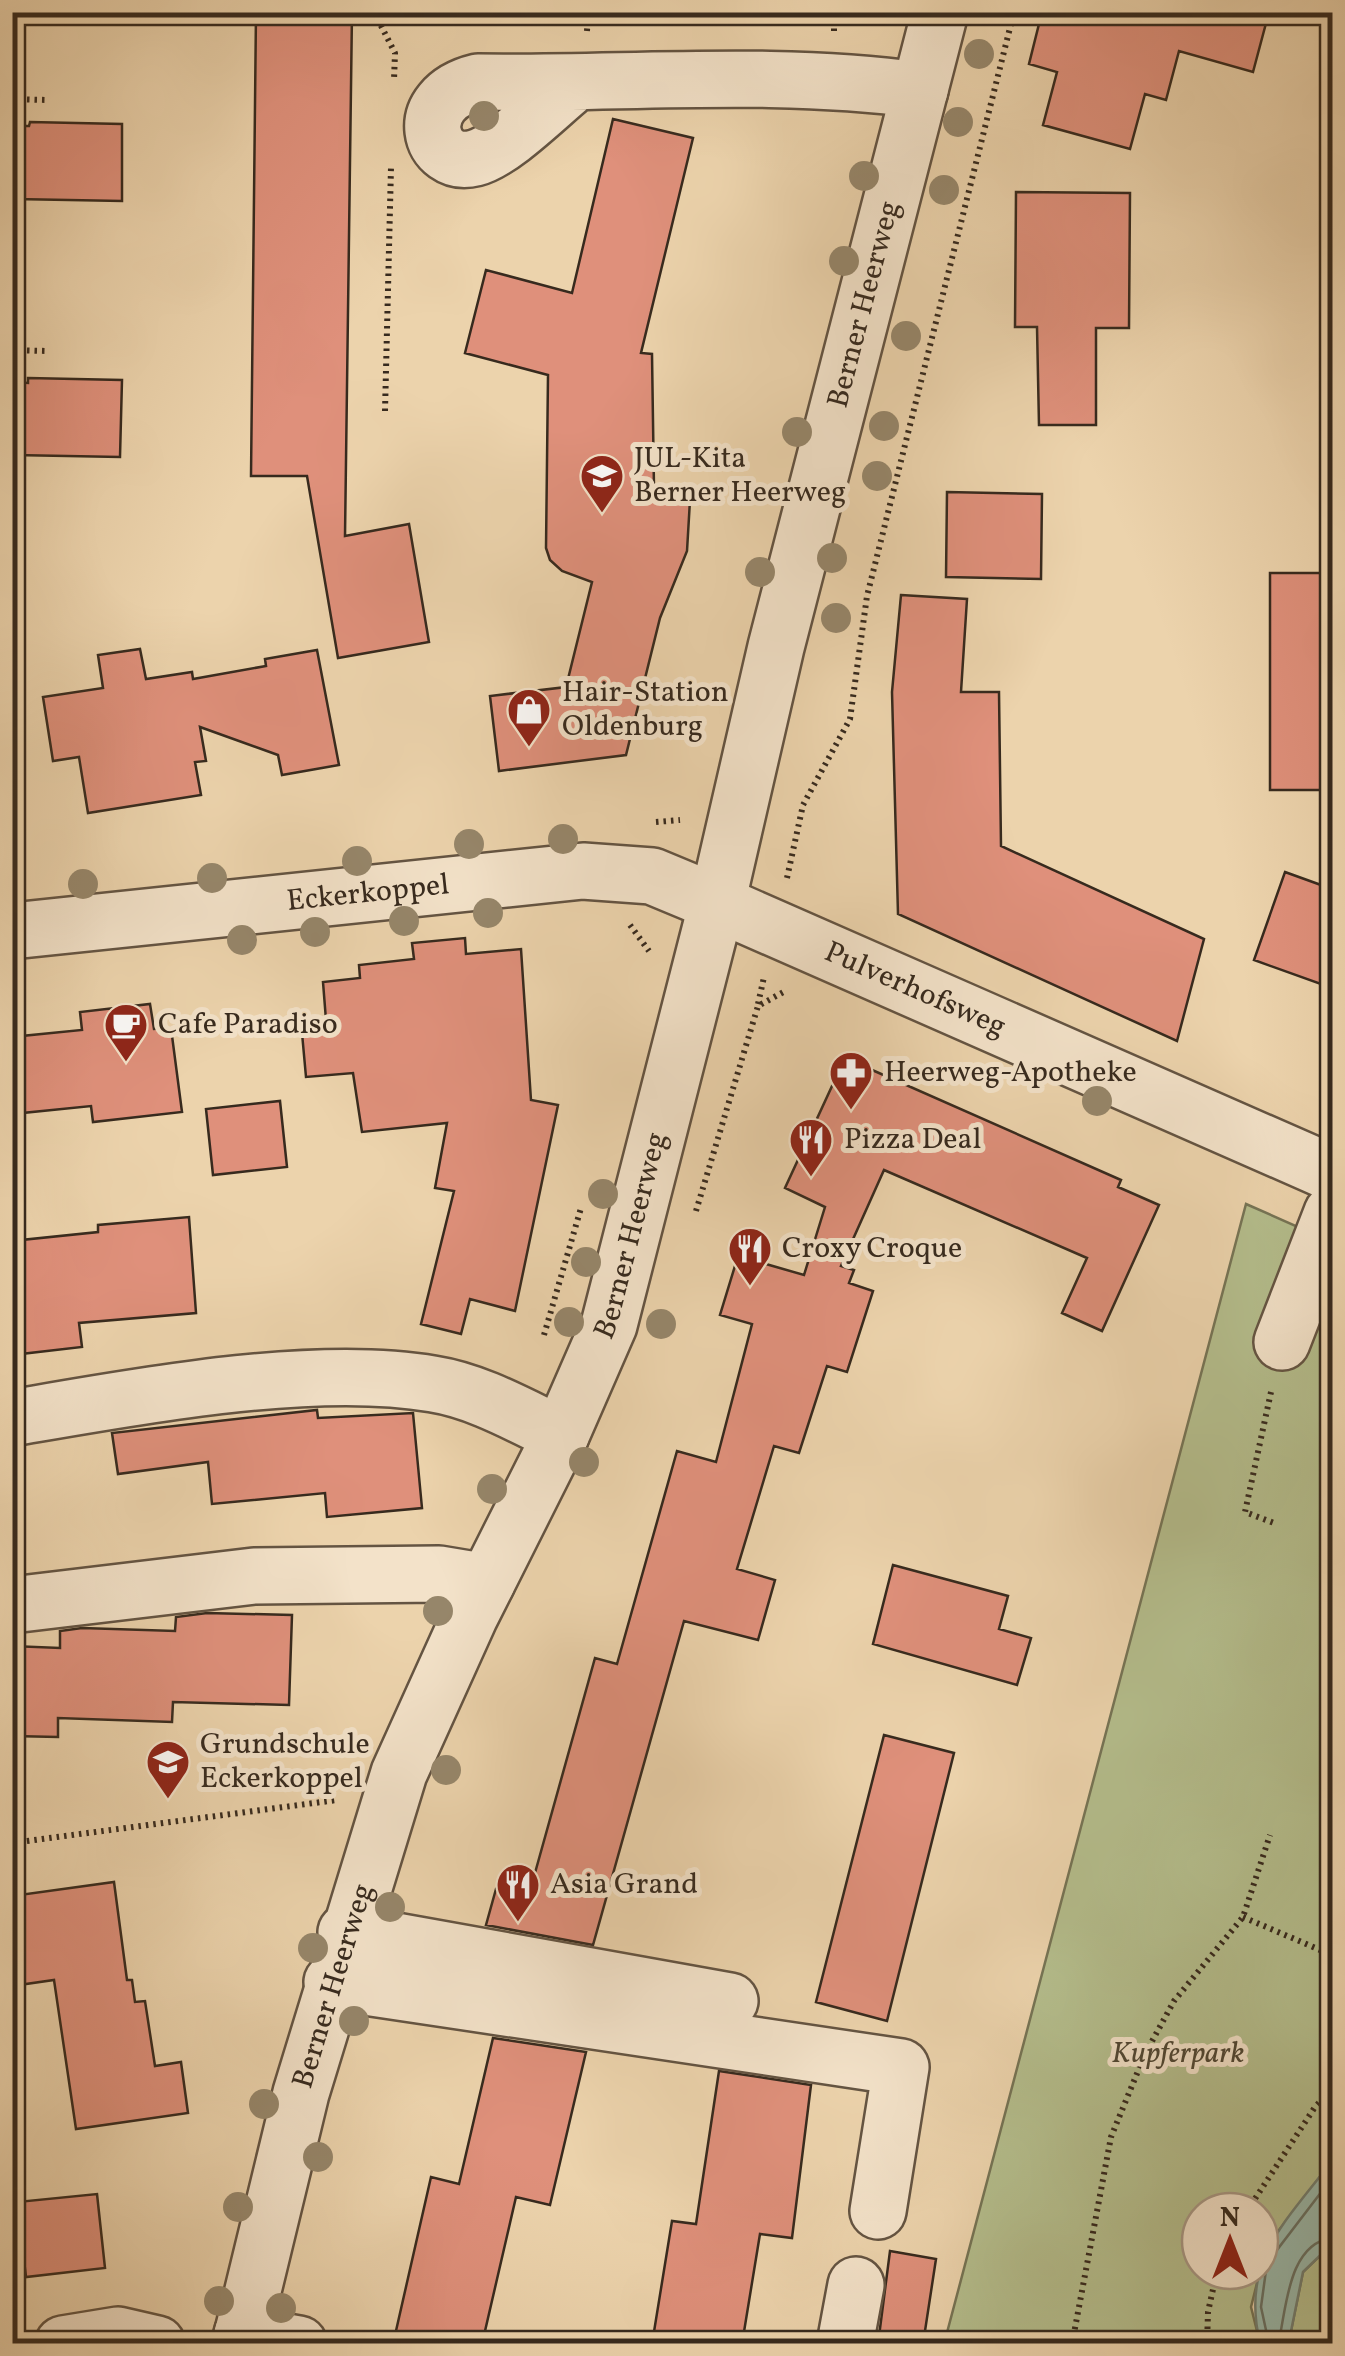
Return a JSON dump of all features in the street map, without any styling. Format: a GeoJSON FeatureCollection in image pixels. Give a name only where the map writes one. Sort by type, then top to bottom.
{"type":"FeatureCollection","features":[{"type":"Feature","properties":{"kind":"street","name":"Berner Heerweg"},"geometry":{"type":"LineString","coordinates":[[241,2339],[339,1957],[415,1732],[561,1435],[608,1325],[634,1242],[776,647],[940,12]]}},
{"type":"Feature","properties":{"kind":"street"},"geometry":{"type":"LineString","coordinates":[[574,84],[781,81],[868,83],[920,90]]}},
{"type":"Feature","properties":{"kind":"street","name":"Eckerkoppel"},"geometry":{"type":"LineString","coordinates":[[20,930],[583,871],[652,876],[717,903]]}},
{"type":"Feature","properties":{"kind":"street","name":"Pulverhofsweg"},"geometry":{"type":"LineString","coordinates":[[717,903],[1332,1173]]}},
{"type":"Feature","properties":{"kind":"street"},"geometry":{"type":"LineString","coordinates":[[1282,1342],[1332,1213]]}},
{"type":"Feature","properties":{"kind":"street"},"geometry":{"type":"LineString","coordinates":[[12,1418],[268,1382],[365,1378],[435,1384],[497,1404],[561,1435]]}},
{"type":"Feature","properties":{"kind":"street"},"geometry":{"type":"LineString","coordinates":[[12,1605],[254,1576],[439,1574],[487,1582]]}},
{"type":"Feature","properties":{"kind":"street"},"geometry":{"type":"LineString","coordinates":[[339,1957],[730,2000]]}},
{"type":"Feature","properties":{"kind":"street"},"geometry":{"type":"LineString","coordinates":[[339,1957],[901,2067],[878,2211]]}},
{"type":"Feature","properties":{"kind":"street"},"geometry":{"type":"LineString","coordinates":[[845,2344],[856,2285]]}},
{"type":"Feature","properties":{"kind":"street"},"geometry":{"type":"LineString","coordinates":[[63,2344],[118,2335],[157,2344]]}},
{"type":"Feature","properties":{"kind":"street"},"geometry":{"type":"LineString","coordinates":[[241,2339],[299,2344]]}},
{"type":"Feature","properties":{"kind":"path"},"geometry":{"type":"LineString","coordinates":[[374,12],[395,53],[394,92]]}},
{"type":"Feature","properties":{"kind":"path"},"geometry":{"type":"LineString","coordinates":[[788,877],[803,805],[850,719],[867,596],[1014,12]]}},
{"type":"Feature","properties":{"kind":"path"},"geometry":{"type":"LineString","coordinates":[[12,99],[46,100]]}},
{"type":"Feature","properties":{"kind":"path"},"geometry":{"type":"LineString","coordinates":[[385,411],[392,149]]}},
{"type":"Feature","properties":{"kind":"path"},"geometry":{"type":"LineString","coordinates":[[12,350],[46,352]]}},
{"type":"Feature","properties":{"kind":"path"},"geometry":{"type":"LineString","coordinates":[[12,779],[20,930]]}},
{"type":"Feature","properties":{"kind":"path"},"geometry":{"type":"LineString","coordinates":[[692,1224],[758,1006],[778,992],[802,986]]}},
{"type":"Feature","properties":{"kind":"path"},"geometry":{"type":"LineString","coordinates":[[1274,1523],[1245,1512],[1282,1342]]}},
{"type":"Feature","properties":{"kind":"path"},"geometry":{"type":"LineString","coordinates":[[12,1843],[343,1799]]}},
{"type":"Feature","properties":{"kind":"path"},"geometry":{"type":"LineString","coordinates":[[1072,2344],[1111,2137],[1145,2054],[1174,2002],[1243,1917],[1270,1835]]}},
{"type":"Feature","properties":{"kind":"path"},"geometry":{"type":"LineString","coordinates":[[1243,1917],[1332,1955]]}},
{"type":"Feature","properties":{"kind":"path"},"geometry":{"type":"LineString","coordinates":[[1261,2191],[1315,2107],[1332,2088]]}},
{"type":"Feature","properties":{"kind":"path"},"geometry":{"type":"LineString","coordinates":[[1208,2344],[1213,2291]]}},
{"type":"Feature","properties":{"kind":"green space","name":"Kupferpark"},"geometry":{"type":"Polygon","coordinates":[[[1246,1204],[1332,1242],[1332,2161],[1280,2229],[1280,2191],[1180,2191],[1180,2291],[1255,2291],[1251,2307],[1260,2343],[944,2344],[1246,1204]]]}},
{"type":"Feature","properties":{"kind":"green space"},"geometry":{"type":"Polygon","coordinates":[[[1332,2244],[1332,2343],[1303,2343],[1291,2331],[1303,2272],[1332,2244]]]}},
{"type":"Feature","properties":{"kind":"water"},"geometry":{"type":"Polygon","coordinates":[[[1332,2161],[1332,2244],[1303,2272],[1291,2331],[1303,2343],[1260,2343],[1256,2291],[1280,2291],[1283,2224],[1332,2161]]]}},
{"type":"Feature","properties":{"kind":"building"},"geometry":{"type":"Polygon","coordinates":[[[256,12],[352,12],[345,536],[409,524],[429,642],[338,658],[307,476],[251,476],[256,12]]]}},
{"type":"Feature","properties":{"kind":"building"},"geometry":{"type":"Polygon","coordinates":[[[1042,12],[1269,12],[1253,72],[1179,51],[1166,100],[1145,94],[1130,149],[1043,125],[1057,72],[1029,64],[1042,12]]]}},
{"type":"Feature","properties":{"kind":"building"},"geometry":{"type":"Polygon","coordinates":[[[613,119],[693,138],[641,353],[652,354],[654,488],[690,500],[687,551],[660,618],[626,755],[499,771],[490,696],[566,687],[592,582],[562,571],[550,560],[546,548],[548,375],[465,353],[486,270],[572,293],[613,119]]]}},
{"type":"Feature","properties":{"kind":"building"},"geometry":{"type":"Polygon","coordinates":[[[30,122],[122,124],[122,201],[15,199],[12,126],[29,126],[30,122]]]}},
{"type":"Feature","properties":{"kind":"building"},"geometry":{"type":"Polygon","coordinates":[[[1016,192],[1130,193],[1129,328],[1096,328],[1096,425],[1039,425],[1037,327],[1015,327],[1016,192]]]}},
{"type":"Feature","properties":{"kind":"building"},"geometry":{"type":"Polygon","coordinates":[[[28,378],[122,380],[120,457],[14,455],[12,382],[28,383],[28,378]]]}},
{"type":"Feature","properties":{"kind":"building"},"geometry":{"type":"Polygon","coordinates":[[[947,492],[1042,494],[1041,579],[946,577],[947,492]]]}},
{"type":"Feature","properties":{"kind":"building"},"geometry":{"type":"Polygon","coordinates":[[[1270,573],[1332,573],[1332,790],[1270,790],[1270,573]]]}},
{"type":"Feature","properties":{"kind":"building"},"geometry":{"type":"Polygon","coordinates":[[[901,595],[967,599],[961,692],[999,692],[1001,846],[1204,939],[1177,1041],[898,914],[892,692],[901,595]]]}},
{"type":"Feature","properties":{"kind":"building"},"geometry":{"type":"Polygon","coordinates":[[[140,649],[146,679],[192,672],[193,679],[266,666],[265,659],[317,650],[339,765],[282,775],[278,755],[200,727],[206,761],[195,762],[201,795],[88,813],[79,757],[53,761],[43,697],[103,688],[98,655],[140,649]]]}},
{"type":"Feature","properties":{"kind":"building"},"geometry":{"type":"Polygon","coordinates":[[[1285,872],[1332,889],[1332,988],[1254,960],[1285,872]]]}},
{"type":"Feature","properties":{"kind":"building"},"geometry":{"type":"Polygon","coordinates":[[[465,938],[466,954],[521,949],[531,1100],[558,1105],[515,1311],[470,1299],[461,1334],[421,1324],[454,1191],[435,1188],[447,1123],[362,1132],[353,1073],[306,1077],[301,1022],[326,1020],[323,982],[360,978],[359,965],[414,959],[412,943],[465,938]]]}},
{"type":"Feature","properties":{"kind":"building"},"geometry":{"type":"Polygon","coordinates":[[[150,1004],[154,1029],[171,1028],[182,1112],[93,1122],[91,1106],[12,1114],[12,1037],[82,1030],[80,1012],[150,1004]]]}},
{"type":"Feature","properties":{"kind":"building"},"geometry":{"type":"Polygon","coordinates":[[[845,1058],[1121,1180],[1118,1187],[1159,1205],[1102,1331],[1062,1313],[1087,1258],[884,1170],[841,1266],[854,1270],[849,1283],[873,1291],[847,1372],[827,1366],[799,1453],[774,1446],[737,1569],[775,1580],[758,1640],[684,1621],[593,1945],[486,1925],[496,1889],[528,1898],[595,1658],[617,1664],[677,1451],[716,1462],[752,1324],[720,1315],[738,1256],[804,1275],[825,1207],[785,1188],[845,1058]]]}},
{"type":"Feature","properties":{"kind":"building"},"geometry":{"type":"Polygon","coordinates":[[[280,1101],[287,1167],[213,1175],[206,1109],[280,1101]]]}},
{"type":"Feature","properties":{"kind":"building"},"geometry":{"type":"Polygon","coordinates":[[[189,1217],[196,1313],[79,1323],[82,1347],[12,1355],[12,1241],[98,1232],[98,1225],[189,1217]]]}},
{"type":"Feature","properties":{"kind":"building"},"geometry":{"type":"Polygon","coordinates":[[[317,1410],[318,1418],[413,1413],[422,1508],[327,1517],[325,1493],[212,1504],[208,1462],[118,1474],[112,1433],[317,1410]]]}},
{"type":"Feature","properties":{"kind":"building"},"geometry":{"type":"Polygon","coordinates":[[[893,1565],[1008,1596],[999,1629],[1031,1638],[1017,1685],[873,1644],[893,1565]]]}},
{"type":"Feature","properties":{"kind":"building"},"geometry":{"type":"Polygon","coordinates":[[[207,1613],[292,1615],[289,1705],[173,1702],[172,1722],[58,1718],[58,1737],[12,1736],[12,1646],[60,1648],[60,1631],[82,1628],[175,1631],[176,1617],[207,1613]]]}},
{"type":"Feature","properties":{"kind":"building"},"geometry":{"type":"Polygon","coordinates":[[[884,1735],[954,1753],[887,2021],[816,2002],[884,1735]]]}},
{"type":"Feature","properties":{"kind":"building"},"geometry":{"type":"Polygon","coordinates":[[[114,1882],[127,1980],[132,1980],[135,2002],[145,2001],[155,2066],[181,2062],[188,2113],[76,2129],[54,1980],[12,1986],[12,1896],[114,1882]]]}},
{"type":"Feature","properties":{"kind":"building"},"geometry":{"type":"Polygon","coordinates":[[[493,2038],[586,2052],[550,2205],[516,2197],[482,2344],[393,2344],[431,2177],[459,2184],[493,2038]]]}},
{"type":"Feature","properties":{"kind":"building"},"geometry":{"type":"Polygon","coordinates":[[[719,2071],[811,2085],[792,2238],[760,2234],[742,2344],[652,2344],[672,2221],[696,2224],[719,2071]]]}},
{"type":"Feature","properties":{"kind":"building"},"geometry":{"type":"Polygon","coordinates":[[[97,2194],[105,2268],[26,2277],[17,2202],[97,2194]]]}},
{"type":"Feature","properties":{"kind":"building"},"geometry":{"type":"Polygon","coordinates":[[[890,2251],[936,2259],[923,2344],[878,2344],[890,2251]]]}},
{"type":"Feature","properties":{"kind":"place","name":"JUL-Kita Berner Heerweg"},"geometry":{"type":"Point","coordinates":[602,514]}},
{"type":"Feature","properties":{"kind":"place","name":"Hair-Station Oldenburg"},"geometry":{"type":"Point","coordinates":[529,748]}},
{"type":"Feature","properties":{"kind":"place","name":"Cafe Paradiso"},"geometry":{"type":"Point","coordinates":[126,1063]}},
{"type":"Feature","properties":{"kind":"place","name":"Heerweg-Apotheke"},"geometry":{"type":"Point","coordinates":[851,1111]}},
{"type":"Feature","properties":{"kind":"place","name":"Pizza Deal"},"geometry":{"type":"Point","coordinates":[811,1178]}},
{"type":"Feature","properties":{"kind":"place","name":"Croxy Croque"},"geometry":{"type":"Point","coordinates":[750,1287]}},
{"type":"Feature","properties":{"kind":"place","name":"Grundschule Eckerkoppel"},"geometry":{"type":"Point","coordinates":[168,1800]}},
{"type":"Feature","properties":{"kind":"place","name":"Asia Grand"},"geometry":{"type":"Point","coordinates":[518,1923]}}]}
